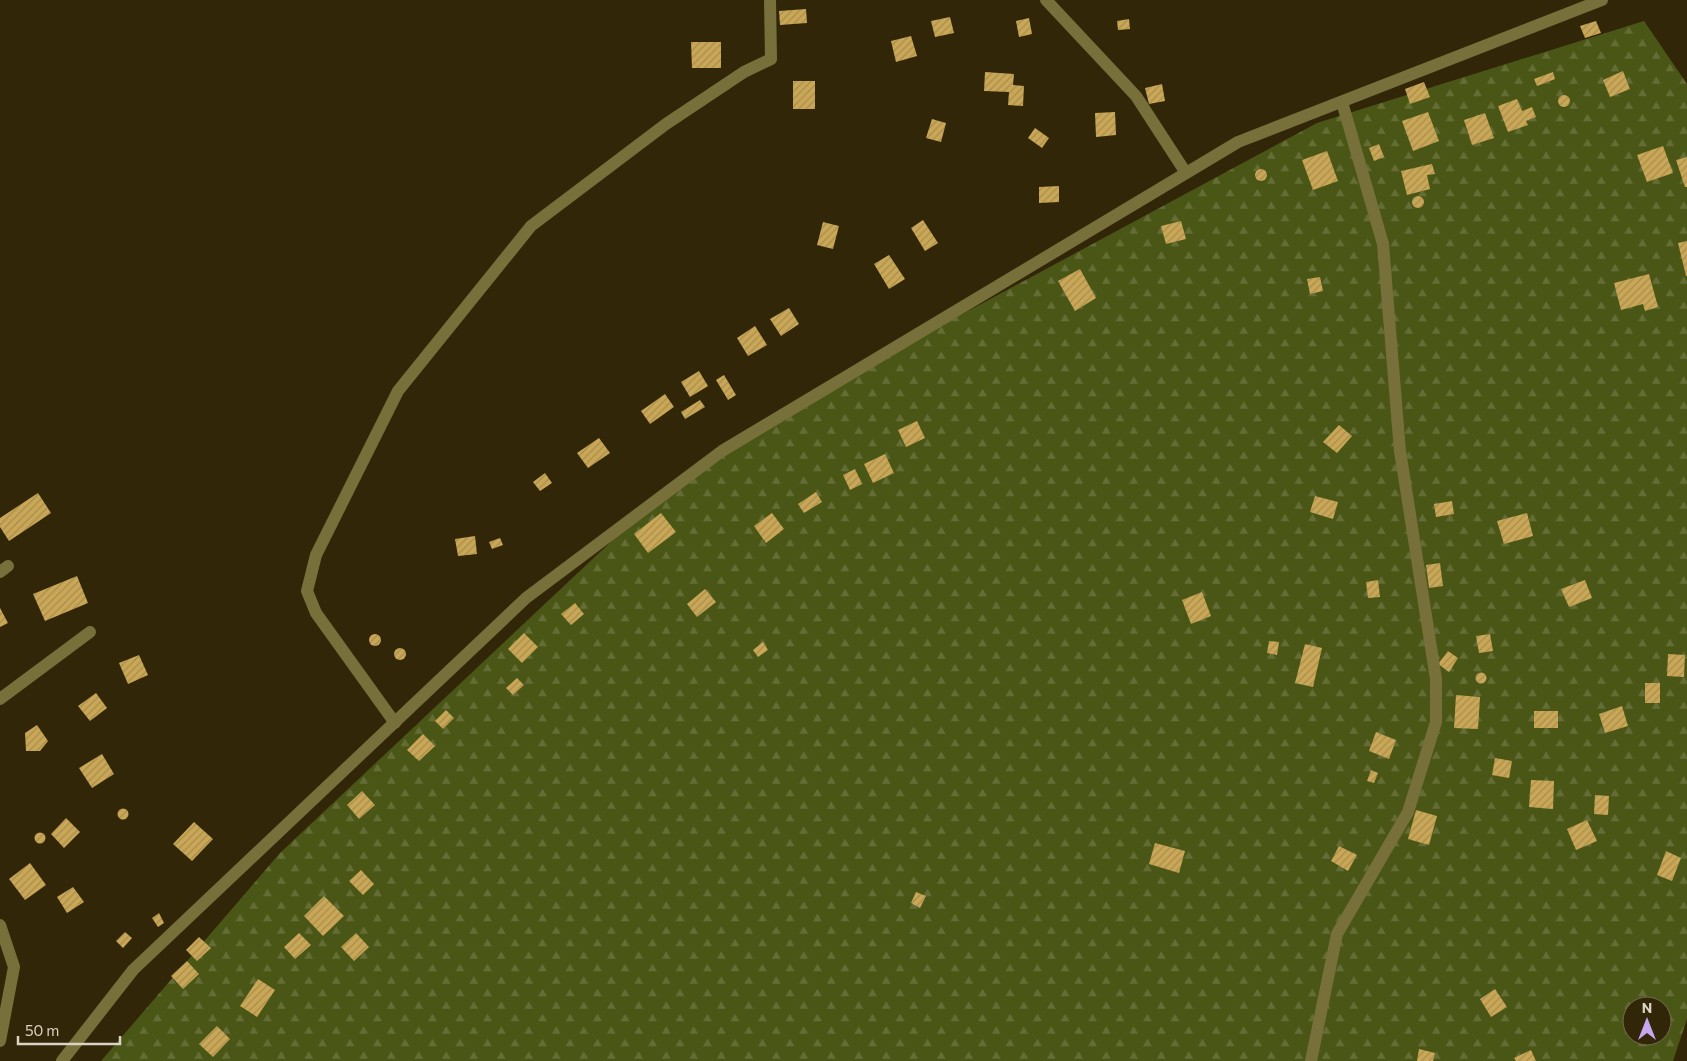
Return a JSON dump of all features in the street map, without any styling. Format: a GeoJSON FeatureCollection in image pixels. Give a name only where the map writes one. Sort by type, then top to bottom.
{"type":"FeatureCollection","features":[{"type":"Feature","properties":{"kind":"street"},"geometry":{"type":"LineString","coordinates":[[394,723],[316,613],[306,591],[316,555],[398,391],[531,226],[666,124],[744,72],[772,59],[770,0]]}},
{"type":"Feature","properties":{"kind":"street"},"geometry":{"type":"LineString","coordinates":[[1046,0],[1136,96],[1186,173]]}},
{"type":"Feature","properties":{"kind":"street"},"geometry":{"type":"LineString","coordinates":[[62,1061],[133,970],[526,598],[722,451],[1238,142],[1602,0]]}},
{"type":"Feature","properties":{"kind":"street"},"geometry":{"type":"LineString","coordinates":[[1311,1061],[1337,934],[1408,812],[1436,722],[1436,679],[1400,451],[1383,244],[1342,102]]}},
{"type":"Feature","properties":{"kind":"street"},"geometry":{"type":"LineString","coordinates":[[0,699],[90,632]]}},
{"type":"Feature","properties":{"kind":"street"},"geometry":{"type":"LineString","coordinates":[[0,925],[14,967],[0,1041]]}},
{"type":"Feature","properties":{"kind":"green space"},"geometry":{"type":"Polygon","coordinates":[[[1644,21],[1687,84],[1687,1019],[1673,1061],[101,1061],[280,853],[665,491],[931,331],[1317,123],[1644,21]]]}},
{"type":"Feature","properties":{"kind":"building"},"geometry":{"type":"Polygon","coordinates":[[[806,9],[807,23],[780,25],[779,11],[806,9]]]}},
{"type":"Feature","properties":{"kind":"building"},"geometry":{"type":"Polygon","coordinates":[[[950,17],[954,33],[935,37],[931,21],[950,17]]]}},
{"type":"Feature","properties":{"kind":"building"},"geometry":{"type":"Polygon","coordinates":[[[1029,18],[1032,34],[1019,37],[1016,21],[1029,18]]]}},
{"type":"Feature","properties":{"kind":"building"},"geometry":{"type":"Polygon","coordinates":[[[1129,19],[1130,29],[1118,30],[1117,21],[1129,19]]]}},
{"type":"Feature","properties":{"kind":"building"},"geometry":{"type":"Polygon","coordinates":[[[1596,21],[1601,33],[1585,38],[1580,26],[1596,21]]]}},
{"type":"Feature","properties":{"kind":"building"},"geometry":{"type":"Polygon","coordinates":[[[911,36],[917,56],[896,62],[891,41],[911,36]]]}},
{"type":"Feature","properties":{"kind":"building"},"geometry":{"type":"Polygon","coordinates":[[[691,42],[721,42],[721,68],[692,68],[691,42]]]}},
{"type":"Feature","properties":{"kind":"building"},"geometry":{"type":"Polygon","coordinates":[[[1623,71],[1630,89],[1610,97],[1603,80],[1623,71]]]}},
{"type":"Feature","properties":{"kind":"building"},"geometry":{"type":"Polygon","coordinates":[[[985,72],[1014,74],[1013,85],[1024,86],[1023,106],[1008,105],[1009,92],[984,91],[985,72]]]}},
{"type":"Feature","properties":{"kind":"building"},"geometry":{"type":"Polygon","coordinates":[[[1553,72],[1555,79],[1537,86],[1534,79],[1553,72]]]}},
{"type":"Feature","properties":{"kind":"building"},"geometry":{"type":"Polygon","coordinates":[[[793,81],[815,81],[815,109],[793,109],[793,81]]]}},
{"type":"Feature","properties":{"kind":"building"},"geometry":{"type":"Polygon","coordinates":[[[1424,82],[1430,97],[1410,104],[1405,89],[1424,82]]]}},
{"type":"Feature","properties":{"kind":"building"},"geometry":{"type":"Polygon","coordinates":[[[1162,84],[1165,101],[1149,104],[1145,88],[1162,84]]]}},
{"type":"Feature","properties":{"kind":"building"},"geometry":{"type":"Polygon","coordinates":[[[1566,95],[1569,96],[1569,106],[1562,107],[1559,106],[1558,99],[1559,96],[1566,95]]]}},
{"type":"Feature","properties":{"kind":"building"},"geometry":{"type":"Polygon","coordinates":[[[1517,99],[1522,111],[1532,107],[1536,117],[1526,121],[1528,125],[1508,132],[1498,106],[1517,99]]]}},
{"type":"Feature","properties":{"kind":"building"},"geometry":{"type":"Polygon","coordinates":[[[1115,112],[1116,135],[1096,137],[1095,113],[1115,112]]]}},
{"type":"Feature","properties":{"kind":"building"},"geometry":{"type":"Polygon","coordinates":[[[1428,112],[1439,141],[1413,151],[1402,121],[1428,112]]]}},
{"type":"Feature","properties":{"kind":"building"},"geometry":{"type":"Polygon","coordinates":[[[1485,113],[1494,138],[1472,145],[1464,120],[1485,113]]]}},
{"type":"Feature","properties":{"kind":"building"},"geometry":{"type":"Polygon","coordinates":[[[932,119],[946,123],[941,142],[926,138],[932,119]]]}},
{"type":"Feature","properties":{"kind":"building"},"geometry":{"type":"Polygon","coordinates":[[[1035,128],[1049,138],[1042,148],[1028,138],[1035,128]]]}},
{"type":"Feature","properties":{"kind":"building"},"geometry":{"type":"Polygon","coordinates":[[[1379,144],[1384,157],[1374,161],[1369,148],[1379,144]]]}},
{"type":"Feature","properties":{"kind":"building"},"geometry":{"type":"Polygon","coordinates":[[[1663,146],[1673,173],[1647,182],[1637,155],[1663,146]]]}},
{"type":"Feature","properties":{"kind":"building"},"geometry":{"type":"Polygon","coordinates":[[[1327,151],[1338,181],[1313,190],[1302,160],[1327,151]]]}},
{"type":"Feature","properties":{"kind":"building"},"geometry":{"type":"Polygon","coordinates":[[[1687,157],[1687,187],[1685,187],[1676,160],[1687,157]]]}},
{"type":"Feature","properties":{"kind":"building"},"geometry":{"type":"Polygon","coordinates":[[[1432,164],[1435,174],[1427,175],[1430,189],[1407,195],[1401,171],[1432,164]]]}},
{"type":"Feature","properties":{"kind":"building"},"geometry":{"type":"Polygon","coordinates":[[[1263,169],[1266,170],[1266,180],[1259,181],[1256,180],[1255,173],[1256,170],[1263,169]]]}},
{"type":"Feature","properties":{"kind":"building"},"geometry":{"type":"Polygon","coordinates":[[[1059,186],[1059,202],[1039,203],[1039,187],[1059,186]]]}},
{"type":"Feature","properties":{"kind":"building"},"geometry":{"type":"Polygon","coordinates":[[[1420,196],[1423,197],[1423,207],[1416,208],[1413,207],[1412,200],[1413,197],[1420,196]]]}},
{"type":"Feature","properties":{"kind":"building"},"geometry":{"type":"Polygon","coordinates":[[[923,220],[938,243],[925,251],[911,228],[923,220]]]}},
{"type":"Feature","properties":{"kind":"building"},"geometry":{"type":"Polygon","coordinates":[[[1181,221],[1186,239],[1166,244],[1161,226],[1181,221]]]}},
{"type":"Feature","properties":{"kind":"building"},"geometry":{"type":"Polygon","coordinates":[[[823,222],[839,226],[833,249],[817,245],[823,222]]]}},
{"type":"Feature","properties":{"kind":"building"},"geometry":{"type":"Polygon","coordinates":[[[1687,241],[1687,276],[1686,276],[1678,243],[1687,241]]]}},
{"type":"Feature","properties":{"kind":"building"},"geometry":{"type":"Polygon","coordinates":[[[889,255],[905,279],[889,289],[874,264],[889,255]]]}},
{"type":"Feature","properties":{"kind":"building"},"geometry":{"type":"Polygon","coordinates":[[[1080,269],[1096,298],[1075,311],[1058,281],[1080,269]]]}},
{"type":"Feature","properties":{"kind":"building"},"geometry":{"type":"Polygon","coordinates":[[[1649,274],[1658,307],[1645,311],[1643,304],[1621,310],[1614,283],[1649,274]]]}},
{"type":"Feature","properties":{"kind":"building"},"geometry":{"type":"Polygon","coordinates":[[[1320,277],[1323,291],[1310,294],[1307,279],[1320,277]]]}},
{"type":"Feature","properties":{"kind":"building"},"geometry":{"type":"Polygon","coordinates":[[[789,308],[799,324],[781,336],[770,319],[789,308]]]}},
{"type":"Feature","properties":{"kind":"building"},"geometry":{"type":"Polygon","coordinates":[[[755,326],[767,345],[748,356],[737,338],[755,326]]]}},
{"type":"Feature","properties":{"kind":"building"},"geometry":{"type":"Polygon","coordinates":[[[699,371],[708,386],[690,397],[681,382],[699,371]]]}},
{"type":"Feature","properties":{"kind":"building"},"geometry":{"type":"Polygon","coordinates":[[[724,375],[736,395],[728,400],[716,380],[724,375]]]}},
{"type":"Feature","properties":{"kind":"building"},"geometry":{"type":"Polygon","coordinates":[[[665,394],[674,407],[650,424],[641,411],[665,394]]]}},
{"type":"Feature","properties":{"kind":"building"},"geometry":{"type":"Polygon","coordinates":[[[700,400],[705,407],[685,419],[681,412],[700,400]]]}},
{"type":"Feature","properties":{"kind":"building"},"geometry":{"type":"Polygon","coordinates":[[[917,421],[925,438],[906,447],[898,430],[917,421]]]}},
{"type":"Feature","properties":{"kind":"building"},"geometry":{"type":"Polygon","coordinates":[[[1339,425],[1352,436],[1337,453],[1323,442],[1339,425]]]}},
{"type":"Feature","properties":{"kind":"building"},"geometry":{"type":"Polygon","coordinates":[[[599,438],[610,453],[588,468],[577,453],[599,438]]]}},
{"type":"Feature","properties":{"kind":"building"},"geometry":{"type":"Polygon","coordinates":[[[885,454],[894,473],[873,483],[864,464],[885,454]]]}},
{"type":"Feature","properties":{"kind":"building"},"geometry":{"type":"Polygon","coordinates":[[[855,469],[862,484],[850,490],[843,475],[855,469]]]}},
{"type":"Feature","properties":{"kind":"building"},"geometry":{"type":"Polygon","coordinates":[[[545,473],[552,483],[540,491],[533,482],[545,473]]]}},
{"type":"Feature","properties":{"kind":"building"},"geometry":{"type":"Polygon","coordinates":[[[816,492],[822,502],[804,513],[798,504],[816,492]]]}},
{"type":"Feature","properties":{"kind":"building"},"geometry":{"type":"Polygon","coordinates":[[[38,493],[51,513],[9,541],[0,527],[0,518],[38,493]]]}},
{"type":"Feature","properties":{"kind":"building"},"geometry":{"type":"Polygon","coordinates":[[[1315,496],[1338,502],[1333,519],[1310,512],[1315,496]]]}},
{"type":"Feature","properties":{"kind":"building"},"geometry":{"type":"Polygon","coordinates":[[[1452,501],[1454,514],[1436,517],[1434,504],[1452,501]]]}},
{"type":"Feature","properties":{"kind":"building"},"geometry":{"type":"Polygon","coordinates":[[[661,513],[676,532],[648,553],[634,534],[661,513]]]}},
{"type":"Feature","properties":{"kind":"building"},"geometry":{"type":"Polygon","coordinates":[[[772,513],[784,529],[766,543],[754,526],[772,513]]]}},
{"type":"Feature","properties":{"kind":"building"},"geometry":{"type":"Polygon","coordinates":[[[1527,513],[1533,536],[1504,544],[1497,521],[1527,513]]]}},
{"type":"Feature","properties":{"kind":"building"},"geometry":{"type":"Polygon","coordinates":[[[475,536],[477,554],[458,556],[455,539],[475,536]]]}},
{"type":"Feature","properties":{"kind":"building"},"geometry":{"type":"Polygon","coordinates":[[[500,538],[503,545],[492,549],[489,542],[500,538]]]}},
{"type":"Feature","properties":{"kind":"building"},"geometry":{"type":"Polygon","coordinates":[[[1440,563],[1443,586],[1429,588],[1426,565],[1440,563]]]}},
{"type":"Feature","properties":{"kind":"building"},"geometry":{"type":"Polygon","coordinates":[[[77,576],[88,603],[45,621],[33,594],[77,576]]]}},
{"type":"Feature","properties":{"kind":"building"},"geometry":{"type":"Polygon","coordinates":[[[1378,580],[1380,597],[1368,598],[1366,582],[1378,580]]]}},
{"type":"Feature","properties":{"kind":"building"},"geometry":{"type":"Polygon","coordinates":[[[1585,580],[1592,598],[1569,607],[1561,589],[1585,580]]]}},
{"type":"Feature","properties":{"kind":"building"},"geometry":{"type":"Polygon","coordinates":[[[705,589],[716,602],[697,617],[687,604],[705,589]]]}},
{"type":"Feature","properties":{"kind":"building"},"geometry":{"type":"Polygon","coordinates":[[[1202,592],[1211,616],[1191,624],[1182,600],[1202,592]]]}},
{"type":"Feature","properties":{"kind":"building"},"geometry":{"type":"Polygon","coordinates":[[[575,603],[584,614],[571,625],[561,614],[575,603]]]}},
{"type":"Feature","properties":{"kind":"building"},"geometry":{"type":"Polygon","coordinates":[[[0,608],[8,623],[0,627],[0,608]]]}},
{"type":"Feature","properties":{"kind":"building"},"geometry":{"type":"Polygon","coordinates":[[[524,633],[538,647],[522,663],[508,649],[524,633]]]}},
{"type":"Feature","properties":{"kind":"building"},"geometry":{"type":"Polygon","coordinates":[[[377,634],[380,635],[380,645],[373,646],[370,645],[369,638],[370,635],[377,634]]]}},
{"type":"Feature","properties":{"kind":"building"},"geometry":{"type":"Polygon","coordinates":[[[1490,634],[1493,651],[1479,653],[1476,636],[1490,634]]]}},
{"type":"Feature","properties":{"kind":"building"},"geometry":{"type":"Polygon","coordinates":[[[1269,641],[1279,642],[1277,655],[1267,653],[1269,641]]]}},
{"type":"Feature","properties":{"kind":"building"},"geometry":{"type":"Polygon","coordinates":[[[763,642],[768,650],[758,657],[753,650],[763,642]]]}},
{"type":"Feature","properties":{"kind":"building"},"geometry":{"type":"Polygon","coordinates":[[[1305,644],[1322,648],[1313,687],[1295,683],[1305,644]]]}},
{"type":"Feature","properties":{"kind":"building"},"geometry":{"type":"Polygon","coordinates":[[[398,648],[402,648],[406,654],[402,660],[398,660],[394,656],[394,652],[398,648]]]}},
{"type":"Feature","properties":{"kind":"building"},"geometry":{"type":"Polygon","coordinates":[[[1448,651],[1458,658],[1449,672],[1438,664],[1448,651]]]}},
{"type":"Feature","properties":{"kind":"building"},"geometry":{"type":"Polygon","coordinates":[[[1668,654],[1685,655],[1684,677],[1667,676],[1668,654]]]}},
{"type":"Feature","properties":{"kind":"building"},"geometry":{"type":"Polygon","coordinates":[[[139,655],[148,675],[128,684],[119,663],[139,655]]]}},
{"type":"Feature","properties":{"kind":"building"},"geometry":{"type":"Polygon","coordinates":[[[1479,673],[1483,673],[1486,678],[1485,682],[1479,683],[1476,680],[1476,676],[1479,673]]]}},
{"type":"Feature","properties":{"kind":"building"},"geometry":{"type":"Polygon","coordinates":[[[517,678],[524,685],[513,695],[506,688],[517,678]]]}},
{"type":"Feature","properties":{"kind":"building"},"geometry":{"type":"Polygon","coordinates":[[[1645,683],[1660,683],[1660,703],[1645,703],[1645,683]]]}},
{"type":"Feature","properties":{"kind":"building"},"geometry":{"type":"Polygon","coordinates":[[[96,693],[107,708],[90,721],[78,706],[96,693]]]}},
{"type":"Feature","properties":{"kind":"building"},"geometry":{"type":"Polygon","coordinates":[[[1456,695],[1480,697],[1478,729],[1454,728],[1456,695]]]}},
{"type":"Feature","properties":{"kind":"building"},"geometry":{"type":"Polygon","coordinates":[[[1622,706],[1628,726],[1605,733],[1599,714],[1622,706]]]}},
{"type":"Feature","properties":{"kind":"building"},"geometry":{"type":"Polygon","coordinates":[[[446,710],[454,718],[443,729],[435,721],[446,710]]]}},
{"type":"Feature","properties":{"kind":"building"},"geometry":{"type":"Polygon","coordinates":[[[1534,711],[1558,711],[1558,728],[1534,728],[1534,711]]]}},
{"type":"Feature","properties":{"kind":"building"},"geometry":{"type":"Polygon","coordinates":[[[37,725],[48,741],[40,751],[26,751],[25,733],[37,725]]]}},
{"type":"Feature","properties":{"kind":"building"},"geometry":{"type":"Polygon","coordinates":[[[1376,732],[1396,740],[1389,759],[1369,751],[1376,732]]]}},
{"type":"Feature","properties":{"kind":"building"},"geometry":{"type":"Polygon","coordinates":[[[423,734],[435,746],[419,761],[407,750],[423,734]]]}},
{"type":"Feature","properties":{"kind":"building"},"geometry":{"type":"Polygon","coordinates":[[[102,754],[114,774],[92,788],[79,768],[102,754]]]}},
{"type":"Feature","properties":{"kind":"building"},"geometry":{"type":"Polygon","coordinates":[[[1495,758],[1512,761],[1509,778],[1492,775],[1495,758]]]}},
{"type":"Feature","properties":{"kind":"building"},"geometry":{"type":"Polygon","coordinates":[[[1371,770],[1378,773],[1374,783],[1367,781],[1371,770]]]}},
{"type":"Feature","properties":{"kind":"building"},"geometry":{"type":"Polygon","coordinates":[[[1531,780],[1554,781],[1553,809],[1529,807],[1531,780]]]}},
{"type":"Feature","properties":{"kind":"building"},"geometry":{"type":"Polygon","coordinates":[[[362,791],[375,805],[359,819],[347,805],[362,791]]]}},
{"type":"Feature","properties":{"kind":"building"},"geometry":{"type":"Polygon","coordinates":[[[1595,795],[1609,796],[1608,815],[1594,814],[1595,795]]]}},
{"type":"Feature","properties":{"kind":"building"},"geometry":{"type":"Polygon","coordinates":[[[123,808],[129,814],[123,820],[117,814],[123,808]]]}},
{"type":"Feature","properties":{"kind":"building"},"geometry":{"type":"Polygon","coordinates":[[[1416,810],[1437,816],[1429,845],[1408,839],[1416,810]]]}},
{"type":"Feature","properties":{"kind":"building"},"geometry":{"type":"Polygon","coordinates":[[[66,818],[80,832],[64,848],[51,834],[66,818]]]}},
{"type":"Feature","properties":{"kind":"building"},"geometry":{"type":"Polygon","coordinates":[[[1587,820],[1597,841],[1576,850],[1567,829],[1587,820]]]}},
{"type":"Feature","properties":{"kind":"building"},"geometry":{"type":"Polygon","coordinates":[[[194,822],[213,839],[192,861],[173,844],[194,822]]]}},
{"type":"Feature","properties":{"kind":"building"},"geometry":{"type":"Polygon","coordinates":[[[38,833],[42,833],[45,838],[44,842],[38,843],[35,840],[35,836],[38,833]]]}},
{"type":"Feature","properties":{"kind":"building"},"geometry":{"type":"Polygon","coordinates":[[[1155,843],[1185,851],[1179,873],[1149,864],[1155,843]]]}},
{"type":"Feature","properties":{"kind":"building"},"geometry":{"type":"Polygon","coordinates":[[[1339,846],[1357,855],[1348,871],[1331,861],[1339,846]]]}},
{"type":"Feature","properties":{"kind":"building"},"geometry":{"type":"Polygon","coordinates":[[[1666,851],[1681,858],[1672,881],[1657,875],[1666,851]]]}},
{"type":"Feature","properties":{"kind":"building"},"geometry":{"type":"Polygon","coordinates":[[[30,863],[46,885],[25,900],[9,879],[30,863]]]}},
{"type":"Feature","properties":{"kind":"building"},"geometry":{"type":"Polygon","coordinates":[[[361,870],[374,884],[363,895],[349,881],[361,870]]]}},
{"type":"Feature","properties":{"kind":"building"},"geometry":{"type":"Polygon","coordinates":[[[73,887],[84,902],[67,913],[57,897],[73,887]]]}},
{"type":"Feature","properties":{"kind":"building"},"geometry":{"type":"Polygon","coordinates":[[[916,892],[926,896],[920,908],[911,903],[916,892]]]}},
{"type":"Feature","properties":{"kind":"building"},"geometry":{"type":"Polygon","coordinates":[[[324,896],[344,916],[323,936],[304,916],[324,896]]]}},
{"type":"Feature","properties":{"kind":"building"},"geometry":{"type":"Polygon","coordinates":[[[159,913],[164,923],[158,927],[152,918],[159,913]]]}},
{"type":"Feature","properties":{"kind":"building"},"geometry":{"type":"Polygon","coordinates":[[[125,932],[132,938],[123,948],[116,941],[125,932]]]}},
{"type":"Feature","properties":{"kind":"building"},"geometry":{"type":"Polygon","coordinates":[[[299,933],[311,945],[295,959],[284,947],[299,933]]]}},
{"type":"Feature","properties":{"kind":"building"},"geometry":{"type":"Polygon","coordinates":[[[356,933],[369,947],[354,961],[341,947],[356,933]]]}},
{"type":"Feature","properties":{"kind":"building"},"geometry":{"type":"Polygon","coordinates":[[[199,937],[211,948],[197,961],[186,950],[199,937]]]}},
{"type":"Feature","properties":{"kind":"building"},"geometry":{"type":"Polygon","coordinates":[[[187,961],[199,974],[183,989],[171,976],[187,961]]]}},
{"type":"Feature","properties":{"kind":"building"},"geometry":{"type":"Polygon","coordinates":[[[258,979],[275,990],[257,1017],[240,1006],[258,979]]]}},
{"type":"Feature","properties":{"kind":"building"},"geometry":{"type":"Polygon","coordinates":[[[1495,989],[1507,1007],[1491,1017],[1480,999],[1495,989]]]}},
{"type":"Feature","properties":{"kind":"building"},"geometry":{"type":"Polygon","coordinates":[[[217,1026],[230,1039],[213,1057],[199,1044],[217,1026]]]}},
{"type":"Feature","properties":{"kind":"building"},"geometry":{"type":"Polygon","coordinates":[[[1419,1049],[1435,1053],[1433,1061],[1417,1061],[1419,1049]]]}},
{"type":"Feature","properties":{"kind":"building"},"geometry":{"type":"Polygon","coordinates":[[[1531,1050],[1536,1061],[1516,1061],[1514,1058],[1531,1050]]]}}]}
